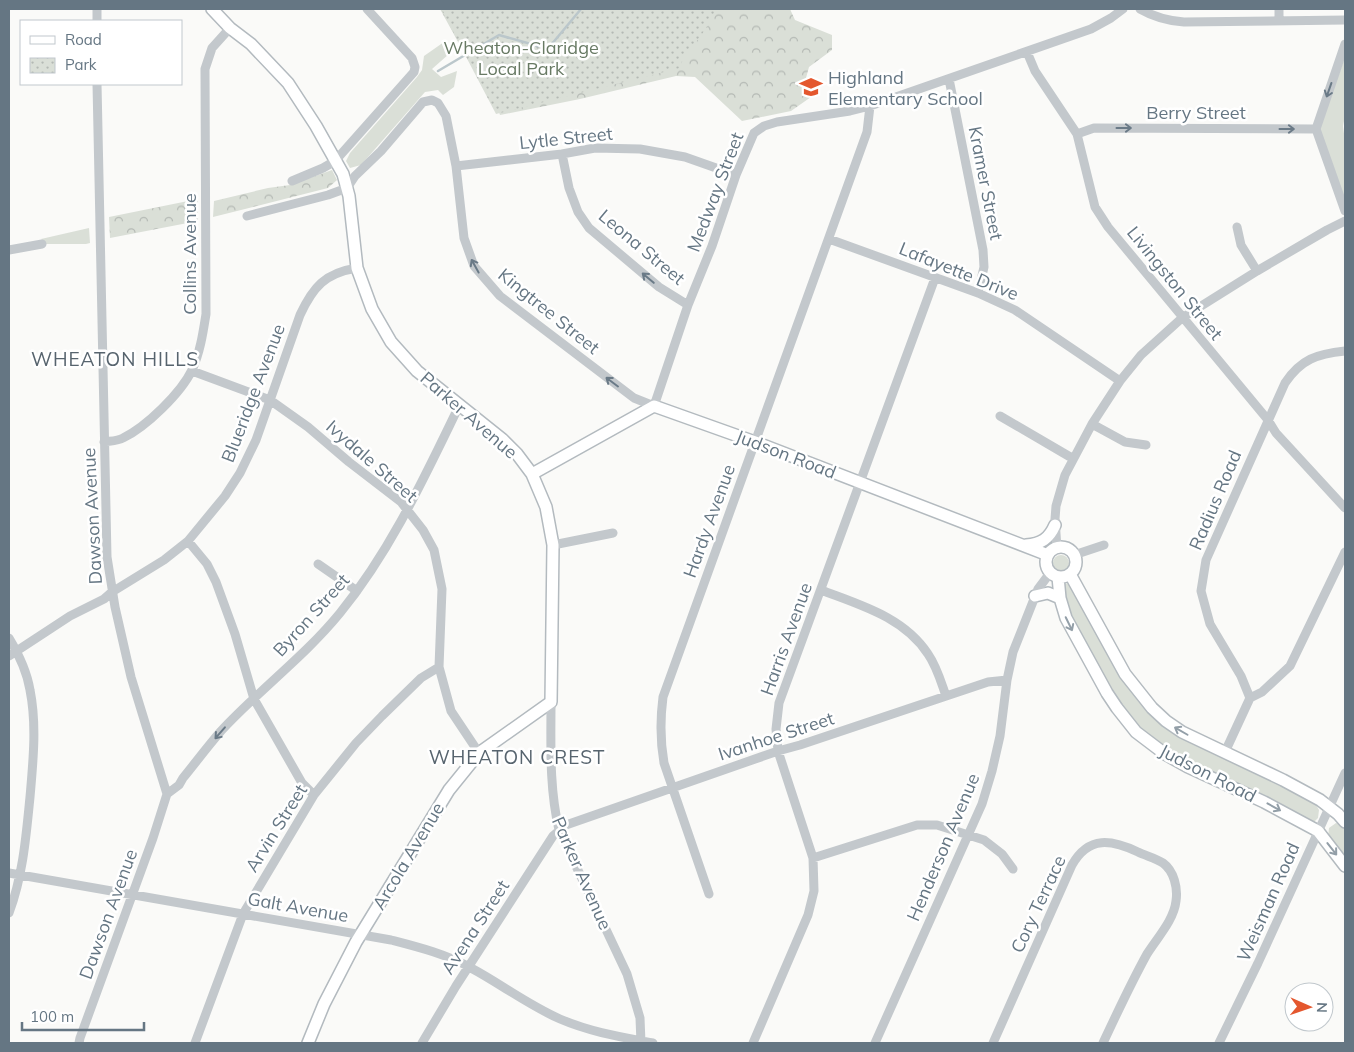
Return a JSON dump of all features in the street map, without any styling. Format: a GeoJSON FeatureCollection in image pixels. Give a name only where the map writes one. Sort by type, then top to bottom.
{"type":"FeatureCollection","features":[{"type":"Feature","properties":{"kind":"street","name":"Parker Avenue"},"geometry":{"type":"LineString","coordinates":[[212,9],[230,28],[251,44],[288,83],[336,161],[343,174],[349,196],[357,268],[372,309],[392,342],[417,370],[459,406],[484,423],[517,454],[532,474],[546,507],[553,545],[550,774],[554,810],[558,830],[627,974],[640,1018],[642,1042]]}},
{"type":"Feature","properties":{"kind":"street"},"geometry":{"type":"LineString","coordinates":[[292,181],[336,161],[411,76],[415,67],[412,58],[367,9]]}},
{"type":"Feature","properties":{"kind":"street","name":"Medway Street"},"geometry":{"type":"LineString","coordinates":[[654,406],[688,305],[712,246],[736,175],[754,133],[764,126],[777,122],[850,111],[870,106],[1091,29],[1123,9]]}},
{"type":"Feature","properties":{"kind":"street"},"geometry":{"type":"LineString","coordinates":[[1140,9],[1148,14],[1170,21],[1184,22],[1345,20]]}},
{"type":"Feature","properties":{"kind":"street"},"geometry":{"type":"LineString","coordinates":[[1279,9],[1279,21]]}},
{"type":"Feature","properties":{"kind":"street","name":"Collins Avenue"},"geometry":{"type":"LineString","coordinates":[[104,442],[122,439],[145,424],[172,398],[192,371],[201,342],[206,314],[205,69],[212,48],[230,28]]}},
{"type":"Feature","properties":{"kind":"street"},"geometry":{"type":"LineString","coordinates":[[1345,44],[1316,129],[1345,212]]}},
{"type":"Feature","properties":{"kind":"street","name":"Livingston Street"},"geometry":{"type":"LineString","coordinates":[[1027,52],[1035,71],[1077,134],[1095,207],[1108,227],[1268,420],[1276,433],[1345,508]]}},
{"type":"Feature","properties":{"kind":"street","name":"Kramer Street"},"geometry":{"type":"LineString","coordinates":[[950,79],[983,250],[984,267],[978,293]]}},
{"type":"Feature","properties":{"kind":"street","name":"Dawson Avenue"},"geometry":{"type":"LineString","coordinates":[[79,1043],[167,794],[132,677],[112,592],[106,550],[98,85]]}},
{"type":"Feature","properties":{"kind":"street","name":"Kingtree Street"},"geometry":{"type":"LineString","coordinates":[[346,188],[423,102],[432,100],[438,103],[446,116],[456,166],[464,238],[474,266],[500,296],[634,398],[654,406]]}},
{"type":"Feature","properties":{"kind":"street","name":"Hardy Avenue"},"geometry":{"type":"LineString","coordinates":[[709,894],[671,788],[664,763],[660,745],[663,697],[867,132],[870,106]]}},
{"type":"Feature","properties":{"kind":"street","name":"Berry Street"},"geometry":{"type":"LineString","coordinates":[[1077,134],[1094,128],[1316,129]]}},
{"type":"Feature","properties":{"kind":"street","name":"Lytle Street"},"geometry":{"type":"LineString","coordinates":[[456,166],[562,154],[595,148],[640,149],[685,157],[736,175]]}},
{"type":"Feature","properties":{"kind":"street","name":"Leona Street"},"geometry":{"type":"LineString","coordinates":[[562,154],[569,188],[578,212],[589,228],[659,288],[688,305]]}},
{"type":"Feature","properties":{"kind":"street"},"geometry":{"type":"LineString","coordinates":[[247,216],[328,195],[346,188]]}},
{"type":"Feature","properties":{"kind":"street"},"geometry":{"type":"LineString","coordinates":[[1057,548],[1055,525],[1058,493],[1072,458],[1120,381],[1141,355],[1182,318],[1257,271],[1345,221]]}},
{"type":"Feature","properties":{"kind":"street"},"geometry":{"type":"LineString","coordinates":[[1238,227],[1241,246],[1257,271]]}},
{"type":"Feature","properties":{"kind":"street","name":"Lafayette Drive"},"geometry":{"type":"LineString","coordinates":[[829,239],[978,293],[1016,310],[1120,381]]}},
{"type":"Feature","properties":{"kind":"street"},"geometry":{"type":"LineString","coordinates":[[9,250],[42,244]]}},
{"type":"Feature","properties":{"kind":"street","name":"Blueridge Avenue"},"geometry":{"type":"LineString","coordinates":[[13,654],[70,616],[104,599],[112,592],[164,560],[188,541],[225,496],[240,473],[256,440],[300,315],[309,296],[329,276],[344,270],[357,268]]}},
{"type":"Feature","properties":{"kind":"street","name":"Harris Avenue"},"geometry":{"type":"LineString","coordinates":[[753,1043],[808,915],[814,891],[813,858],[778,751],[776,729],[779,703],[935,278]]}},
{"type":"Feature","properties":{"kind":"street","name":"Radius Road"},"geometry":{"type":"LineString","coordinates":[[1250,698],[1241,676],[1210,624],[1202,591],[1206,560],[1284,383],[1293,370],[1304,362],[1322,354],[1345,352]]}},
{"type":"Feature","properties":{"kind":"street","name":"Ivydale Street"},"geometry":{"type":"LineString","coordinates":[[192,371],[270,400],[308,427],[349,462],[401,502],[423,530],[434,550],[442,588],[439,667],[451,711],[479,753]]}},
{"type":"Feature","properties":{"kind":"street","name":"Byron Street"},"geometry":{"type":"LineString","coordinates":[[167,794],[179,785],[222,731],[315,639],[339,614],[357,591],[408,511],[459,406]]}},
{"type":"Feature","properties":{"kind":"street"},"geometry":{"type":"LineString","coordinates":[[532,474],[654,406]]}},
{"type":"Feature","properties":{"kind":"street","name":"Judson Road"},"geometry":{"type":"LineString","coordinates":[[654,406],[755,442],[1048,555]]}},
{"type":"Feature","properties":{"kind":"street"},"geometry":{"type":"LineString","coordinates":[[1000,416],[1072,458]]}},
{"type":"Feature","properties":{"kind":"street"},"geometry":{"type":"LineString","coordinates":[[1092,424],[1125,442],[1146,445]]}},
{"type":"Feature","properties":{"kind":"street"},"geometry":{"type":"LineString","coordinates":[[1025,545],[1045,540],[1051,535],[1055,525]]}},
{"type":"Feature","properties":{"kind":"street"},"geometry":{"type":"LineString","coordinates":[[553,545],[612,532]]}},
{"type":"Feature","properties":{"kind":"street"},"geometry":{"type":"LineString","coordinates":[[188,541],[207,564],[216,582],[235,634],[254,699],[302,783],[314,796]]}},
{"type":"Feature","properties":{"kind":"street"},"geometry":{"type":"LineString","coordinates":[[1074,555],[1104,545]]}},
{"type":"Feature","properties":{"kind":"street"},"geometry":{"type":"LineString","coordinates":[[1057,548],[1067,549],[1074,555],[1075,565],[1059,575],[1046,564],[1048,555],[1057,548]]}},
{"type":"Feature","properties":{"kind":"street"},"geometry":{"type":"LineString","coordinates":[[1225,752],[1250,698],[1262,692],[1290,666],[1345,552]]}},
{"type":"Feature","properties":{"kind":"street"},"geometry":{"type":"LineString","coordinates":[[318,564],[357,591]]}},
{"type":"Feature","properties":{"kind":"street","name":"Judson Road"},"geometry":{"type":"LineString","coordinates":[[1059,575],[1060,598],[1066,618],[1107,693],[1136,732],[1165,754],[1188,767],[1264,802],[1318,831],[1345,866]]}},
{"type":"Feature","properties":{"kind":"street","name":"Judson Road"},"geometry":{"type":"LineString","coordinates":[[1059,575],[1125,674],[1145,701],[1166,721],[1182,732],[1320,800],[1345,822]]}},
{"type":"Feature","properties":{"kind":"street","name":"Henderson Avenue"},"geometry":{"type":"LineString","coordinates":[[875,1043],[982,804],[1000,736],[1007,680],[1013,652],[1035,596],[1045,578],[1059,575]]}},
{"type":"Feature","properties":{"kind":"street"},"geometry":{"type":"LineString","coordinates":[[821,590],[879,612],[899,624],[916,638],[928,654],[938,673],[946,696]]}},
{"type":"Feature","properties":{"kind":"street"},"geometry":{"type":"LineString","coordinates":[[1035,596],[1048,594],[1060,598]]}},
{"type":"Feature","properties":{"kind":"street"},"geometry":{"type":"LineString","coordinates":[[9,638],[13,654],[30,690],[33,725],[33,762],[24,853],[21,875],[9,913]]}},
{"type":"Feature","properties":{"kind":"street","name":"Arvin Street"},"geometry":{"type":"LineString","coordinates":[[196,1043],[243,914],[314,796],[356,743],[382,716],[421,678],[439,667]]}},
{"type":"Feature","properties":{"kind":"street","name":"Ivanhoe Street"},"geometry":{"type":"LineString","coordinates":[[558,830],[566,825],[778,751],[988,682],[1007,680]]}},
{"type":"Feature","properties":{"kind":"street","name":"Arcola Avenue"},"geometry":{"type":"LineString","coordinates":[[308,1043],[324,1004],[360,935],[449,790],[479,753],[551,702]]}},
{"type":"Feature","properties":{"kind":"street","name":"Weisman Road"},"geometry":{"type":"LineString","coordinates":[[1219,1043],[1258,963],[1345,773]]}},
{"type":"Feature","properties":{"kind":"street"},"geometry":{"type":"LineString","coordinates":[[813,858],[917,825],[937,825],[990,844],[1002,854],[1013,869]]}},
{"type":"Feature","properties":{"kind":"street","name":"Avena Street"},"geometry":{"type":"LineString","coordinates":[[422,1043],[456,986],[558,830]]}},
{"type":"Feature","properties":{"kind":"street","name":"Cory Terrace"},"geometry":{"type":"LineString","coordinates":[[993,1043],[1072,864],[1085,849],[1109,842],[1120,844],[1164,864],[1175,881],[1177,893],[1173,913],[1148,953],[1103,1043]]}},
{"type":"Feature","properties":{"kind":"street","name":"Galt Avenue"},"geometry":{"type":"LineString","coordinates":[[9,873],[414,946],[470,967],[538,1008],[562,1020],[607,1035],[653,1043]]}},
{"type":"Feature","properties":{"kind":"green space"},"geometry":{"type":"Polygon","coordinates":[[[440,9],[790,9],[795,20],[832,35],[832,50],[809,67],[806,78],[811,97],[791,111],[742,121],[695,77],[676,76],[580,99],[500,115],[483,69],[468,60],[440,9]]]}},
{"type":"Feature","properties":{"kind":"green space","name":"Wheaton-Claridge Local Park"},"geometry":{"type":"Polygon","coordinates":[[[441,9],[720,9],[681,63],[684,67],[496,114],[441,9]]]}},
{"type":"Feature","properties":{"kind":"green space"},"geometry":{"type":"Polygon","coordinates":[[[444,42],[449,54],[432,69],[441,77],[457,71],[454,87],[443,95],[438,90],[425,92],[361,165],[350,168],[346,161],[350,153],[417,77],[422,70],[424,56],[444,42]]]}},
{"type":"Feature","properties":{"kind":"green space"},"geometry":{"type":"Polygon","coordinates":[[[1345,57],[1345,116],[1343,126],[1345,141],[1345,201],[1320,133],[1320,127],[1345,57]]]}},
{"type":"Feature","properties":{"kind":"green space"},"geometry":{"type":"Polygon","coordinates":[[[332,170],[337,180],[328,188],[213,217],[214,201],[268,188],[290,185],[332,170]]]}},
{"type":"Feature","properties":{"kind":"green space"},"geometry":{"type":"Polygon","coordinates":[[[198,199],[198,221],[110,238],[109,217],[198,199]]]}},
{"type":"Feature","properties":{"kind":"green space"},"geometry":{"type":"Polygon","coordinates":[[[89,228],[90,243],[86,244],[46,244],[41,239],[89,228]]]}},
{"type":"Feature","properties":{"kind":"green space"},"geometry":{"type":"Polygon","coordinates":[[[1061,555],[1067,557],[1069,563],[1067,569],[1061,571],[1055,569],[1053,563],[1055,557],[1061,555]]]}},
{"type":"Feature","properties":{"kind":"green space"},"geometry":{"type":"Polygon","coordinates":[[[1070,583],[1127,685],[1151,715],[1170,731],[1315,803],[1319,810],[1318,818],[1314,822],[1310,822],[1169,753],[1135,726],[1120,707],[1068,613],[1063,584],[1070,583]]]}},
{"type":"Feature","properties":{"kind":"green space"},"geometry":{"type":"Polygon","coordinates":[[[1336,823],[1341,824],[1345,829],[1345,860],[1328,838],[1329,828],[1336,823]]]}},
{"type":"Feature","properties":{"kind":"waterway"},"geometry":{"type":"LineString","coordinates":[[438,71],[499,35],[538,46],[551,45],[581,9]]}},
{"type":"Feature","properties":{"kind":"place","name":"Highland Elementary School"},"geometry":{"type":"Point","coordinates":[811,87]}},
{"type":"Feature","properties":{"kind":"district","name":"WHEATON HILLS"},"geometry":{"type":"Point","coordinates":[115,359]}},
{"type":"Feature","properties":{"kind":"district","name":"WHEATON CREST"},"geometry":{"type":"Point","coordinates":[517,757]}}]}
